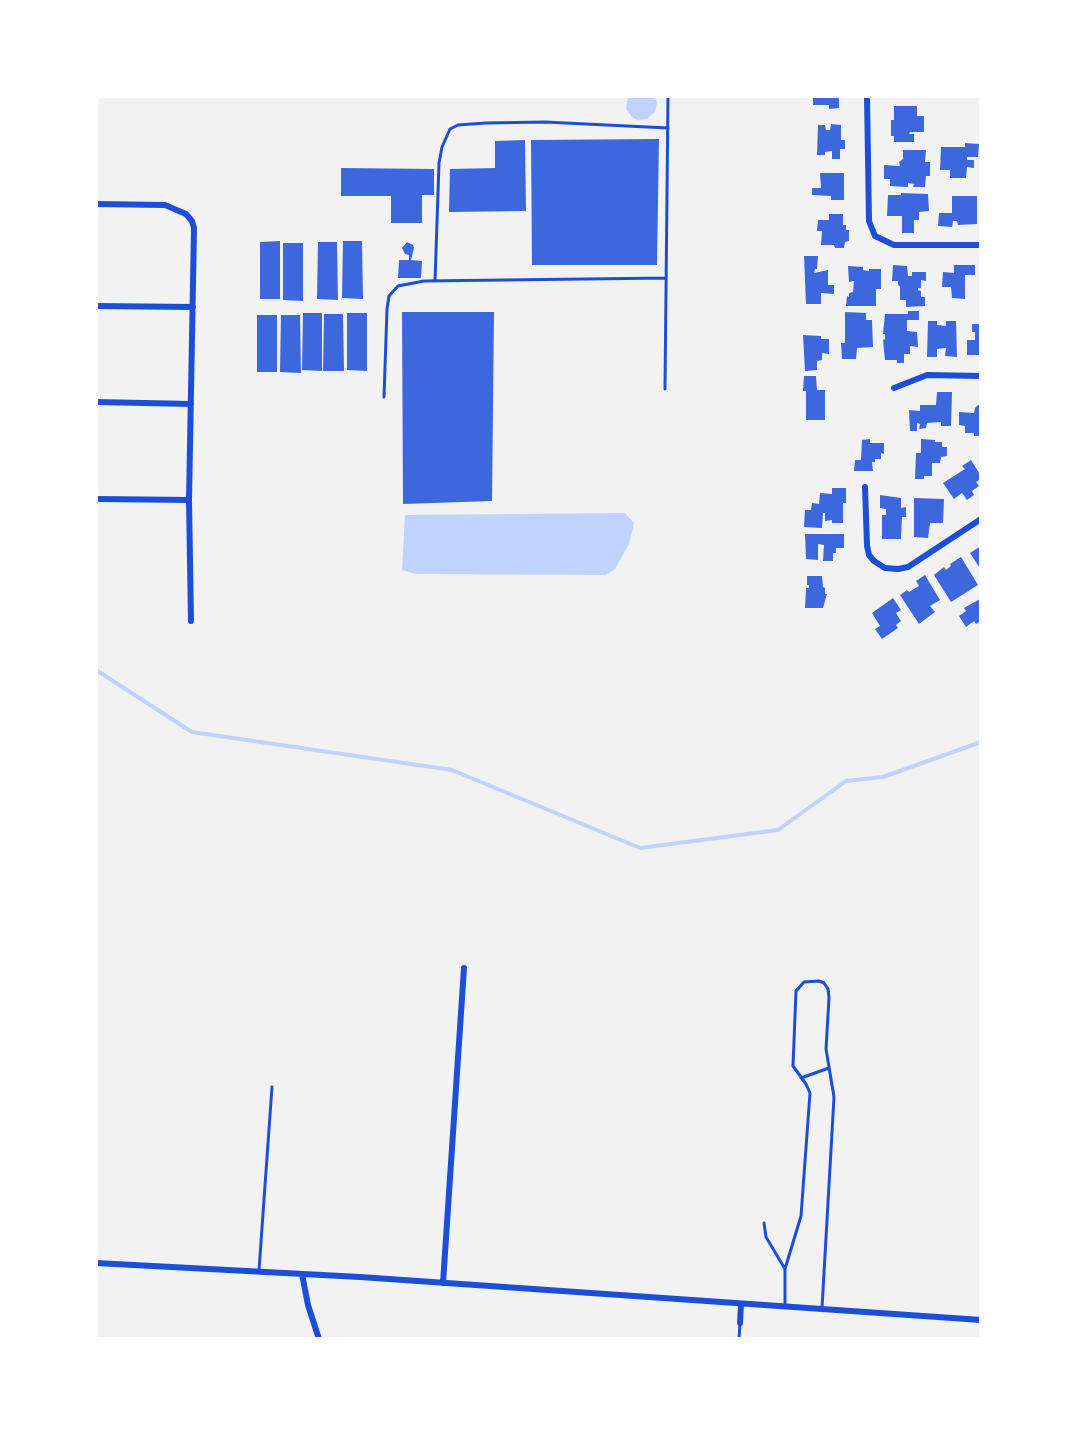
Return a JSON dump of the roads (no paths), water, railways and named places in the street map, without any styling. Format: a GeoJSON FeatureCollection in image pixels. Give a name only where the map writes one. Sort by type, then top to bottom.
{"type":"FeatureCollection","features":[{"type":"Feature","properties":{"kind":"street"},"geometry":{"type":"LineString","coordinates":[[867,96],[869,221],[875,236],[894,245],[981,244]]}},
{"type":"Feature","properties":{"kind":"street"},"geometry":{"type":"LineString","coordinates":[[96,204],[174,207],[186,214],[194,228],[189,500],[191,621]]}},
{"type":"Feature","properties":{"kind":"street"},"geometry":{"type":"LineString","coordinates":[[96,306],[193,307]]}},
{"type":"Feature","properties":{"kind":"street"},"geometry":{"type":"LineString","coordinates":[[894,388],[927,375],[981,376]]}},
{"type":"Feature","properties":{"kind":"street"},"geometry":{"type":"LineString","coordinates":[[96,402],[191,404]]}},
{"type":"Feature","properties":{"kind":"street"},"geometry":{"type":"LineString","coordinates":[[865,487],[869,555],[885,568],[908,567],[981,519]]}},
{"type":"Feature","properties":{"kind":"street"},"geometry":{"type":"LineString","coordinates":[[96,499],[189,500]]}},
{"type":"Feature","properties":{"kind":"street"},"geometry":{"type":"LineString","coordinates":[[443,1283],[464,968]]}},
{"type":"Feature","properties":{"kind":"street"},"geometry":{"type":"LineString","coordinates":[[96,1263],[443,1283],[981,1320]]}},
{"type":"Feature","properties":{"kind":"street"},"geometry":{"type":"LineString","coordinates":[[302,1274],[308,1305],[319,1339]]}},
{"type":"Feature","properties":{"kind":"street"},"geometry":{"type":"LineString","coordinates":[[740,1323],[741,1305]]}},
{"type":"Feature","properties":{"kind":"lane"},"geometry":{"type":"LineString","coordinates":[[665,389],[668,96]]}},
{"type":"Feature","properties":{"kind":"lane"},"geometry":{"type":"LineString","coordinates":[[435,281],[439,163],[442,147],[450,129],[458,125],[545,122],[668,128]]}},
{"type":"Feature","properties":{"kind":"lane"},"geometry":{"type":"LineString","coordinates":[[384,397],[387,309],[389,297],[398,286],[435,281],[666,278]]}},
{"type":"Feature","properties":{"kind":"lane"},"geometry":{"type":"LineString","coordinates":[[785,1307],[785,1269],[802,1209],[810,1093],[793,1066],[796,991],[804,982],[819,981],[824,983],[828,989],[826,1049],[834,1097],[822,1310]]}},
{"type":"Feature","properties":{"kind":"lane"},"geometry":{"type":"LineString","coordinates":[[801,1078],[829,1068]]}},
{"type":"Feature","properties":{"kind":"lane"},"geometry":{"type":"LineString","coordinates":[[259,1272],[272,1087]]}},
{"type":"Feature","properties":{"kind":"lane"},"geometry":{"type":"LineString","coordinates":[[764,1223],[766,1237],[785,1269]]}},
{"type":"Feature","properties":{"kind":"lane"},"geometry":{"type":"LineString","coordinates":[[739,1339],[740,1323]]}},
{"type":"Feature","properties":{"kind":"water"},"geometry":{"type":"Polygon","coordinates":[[[628,96],[654,96],[657,102],[655,112],[647,119],[637,120],[626,109],[628,96]]]}},
{"type":"Feature","properties":{"kind":"water"},"geometry":{"type":"Polygon","coordinates":[[[625,513],[634,523],[629,544],[615,569],[606,575],[415,574],[402,570],[405,515],[625,513]]]}},
{"type":"Feature","properties":{"kind":"waterway"},"geometry":{"type":"LineString","coordinates":[[96,670],[192,732],[452,770],[640,848],[778,830],[846,781],[883,777],[981,742]]}}]}
